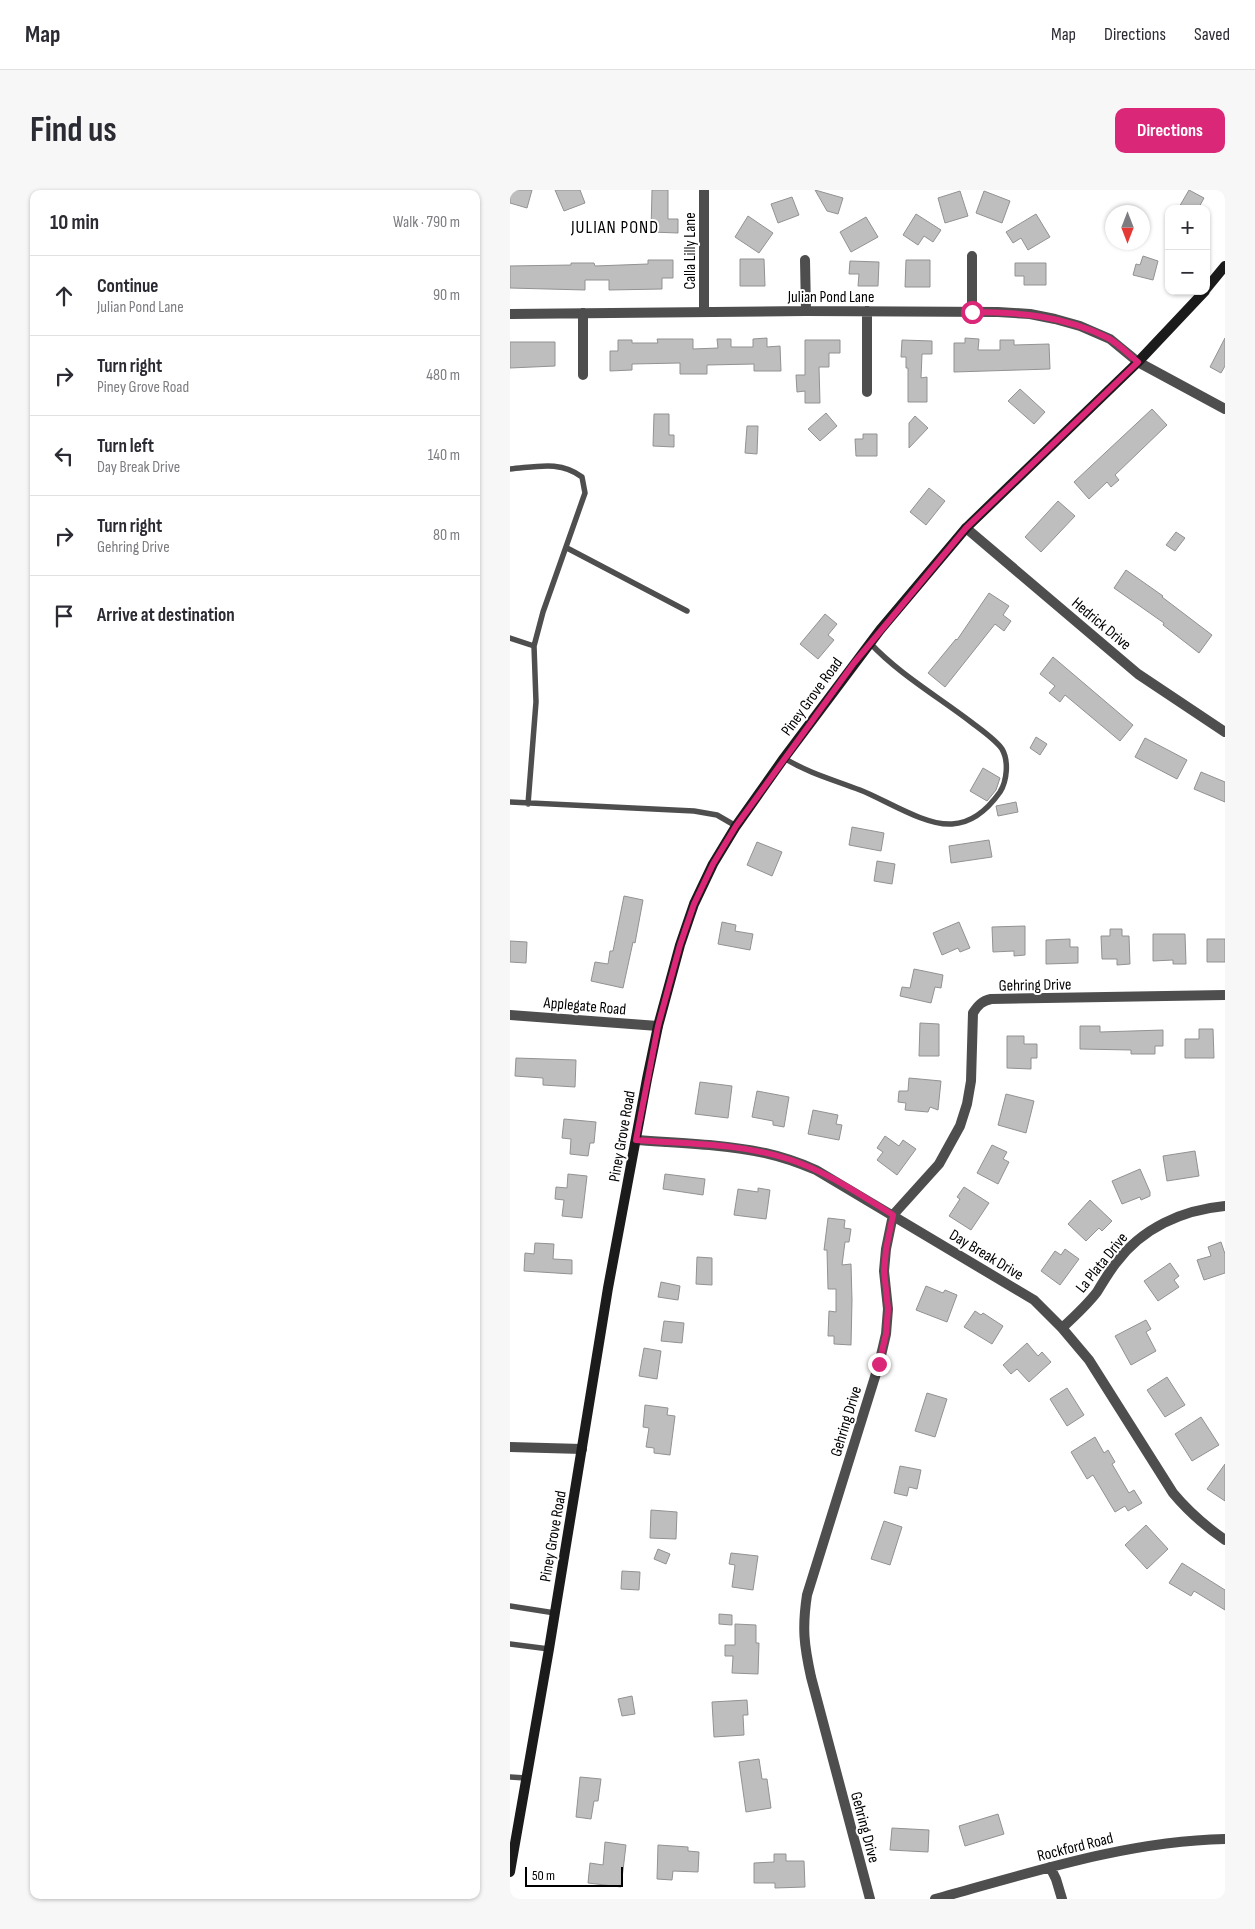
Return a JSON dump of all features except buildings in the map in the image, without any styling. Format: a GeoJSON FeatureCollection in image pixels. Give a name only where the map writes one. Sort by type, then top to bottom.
{"type":"FeatureCollection","features":[{"type":"Feature","properties":{"kind":"main road","name":"Piney Grove Road"},"geometry":{"type":"LineString","coordinates":[[1210,284],[1225,266]]}},
{"type":"Feature","properties":{"kind":"main road","name":"Piney Grove Road"},"geometry":{"type":"LineString","coordinates":[[510,1872],[549,1649],[608,1288],[636,1140],[658,1026],[680,945],[694,904],[713,864],[736,826],[870,643],[966,528],[1138,362],[1200,295]]}},
{"type":"Feature","properties":{"kind":"street","name":"Calla Lilly Lane"},"geometry":{"type":"LineString","coordinates":[[704,190],[704,311]]}},
{"type":"Feature","properties":{"kind":"street"},"geometry":{"type":"LineString","coordinates":[[972,256],[972,312]]}},
{"type":"Feature","properties":{"kind":"street"},"geometry":{"type":"LineString","coordinates":[[805,260],[806,311]]}},
{"type":"Feature","properties":{"kind":"street","name":"Julian Pond Lane"},"geometry":{"type":"LineString","coordinates":[[510,314],[867,311],[1030,314],[1072,323],[1110,339],[1138,362],[1225,409]]}},
{"type":"Feature","properties":{"kind":"street"},"geometry":{"type":"LineString","coordinates":[[867,311],[867,392]]}},
{"type":"Feature","properties":{"kind":"street"},"geometry":{"type":"LineString","coordinates":[[583,313],[583,375]]}},
{"type":"Feature","properties":{"kind":"street","name":"Hedrick Drive"},"geometry":{"type":"LineString","coordinates":[[966,528],[1138,674],[1225,732]]}},
{"type":"Feature","properties":{"kind":"street","name":"Gehring Drive"},"geometry":{"type":"LineString","coordinates":[[870,1899],[811,1677],[804,1645],[804,1618],[807,1595],[879,1364],[884,1342],[888,1309],[884,1271],[885,1256],[893,1215],[939,1164],[960,1126],[967,1104],[971,1081],[973,1013],[977,1006],[984,1001],[991,999],[1225,996]]}},
{"type":"Feature","properties":{"kind":"street","name":"Applegate Road"},"geometry":{"type":"LineString","coordinates":[[510,1015],[658,1026]]}},
{"type":"Feature","properties":{"kind":"street","name":"Day Break Drive"},"geometry":{"type":"LineString","coordinates":[[636,1140],[727,1147],[787,1159],[831,1178],[1034,1300],[1062,1328],[1089,1360],[1172,1492],[1188,1511],[1207,1528],[1225,1540]]}},
{"type":"Feature","properties":{"kind":"street","name":"La Plata Drive"},"geometry":{"type":"LineString","coordinates":[[1062,1328],[1096,1292],[1116,1262],[1147,1233],[1166,1221],[1184,1213],[1225,1206]]}},
{"type":"Feature","properties":{"kind":"street"},"geometry":{"type":"LineString","coordinates":[[510,1446],[582,1449]]}},
{"type":"Feature","properties":{"kind":"street","name":"Rockford Road"},"geometry":{"type":"LineString","coordinates":[[935,1899],[1050,1867],[1123,1850],[1171,1841],[1225,1838]]}},
{"type":"Feature","properties":{"kind":"street"},"geometry":{"type":"LineString","coordinates":[[1050,1867],[1062,1899]]}},
{"type":"Feature","properties":{"kind":"lane"},"geometry":{"type":"LineString","coordinates":[[510,469],[563,466],[572,469],[582,477],[585,492],[567,548],[543,612],[534,646],[536,702],[528,804]]}},
{"type":"Feature","properties":{"kind":"lane"},"geometry":{"type":"LineString","coordinates":[[567,548],[687,611]]}},
{"type":"Feature","properties":{"kind":"lane"},"geometry":{"type":"LineString","coordinates":[[510,638],[534,646]]}},
{"type":"Feature","properties":{"kind":"lane"},"geometry":{"type":"LineString","coordinates":[[784,758],[802,770],[861,791],[931,822],[951,824],[970,820],[989,807],[1003,788],[1007,764],[1002,749],[971,722],[905,674],[870,643]]}},
{"type":"Feature","properties":{"kind":"lane"},"geometry":{"type":"LineString","coordinates":[[510,802],[694,811],[717,816],[736,826]]}},
{"type":"Feature","properties":{"kind":"lane"},"geometry":{"type":"LineString","coordinates":[[510,1606],[555,1613]]}},
{"type":"Feature","properties":{"kind":"lane"},"geometry":{"type":"LineString","coordinates":[[510,1644],[549,1649]]}},
{"type":"Feature","properties":{"kind":"lane"},"geometry":{"type":"LineString","coordinates":[[510,1777],[526,1778]]}},
{"type":"Feature","properties":{"kind":"district","name":"JULIAN POND"},"geometry":{"type":"Point","coordinates":[615,227]}},
{"type":"Feature","properties":{"kind":"route"},"geometry":{"type":"LineString","coordinates":[[879,1364],[886,1334],[888,1309],[884,1271],[886,1249],[893,1215],[816,1170],[787,1159],[727,1147],[636,1140],[658,1026],[680,945],[694,904],[713,864],[736,826],[854,663],[966,528],[1138,362],[1110,339],[1055,318],[1030,314],[972,312]]}}]}
